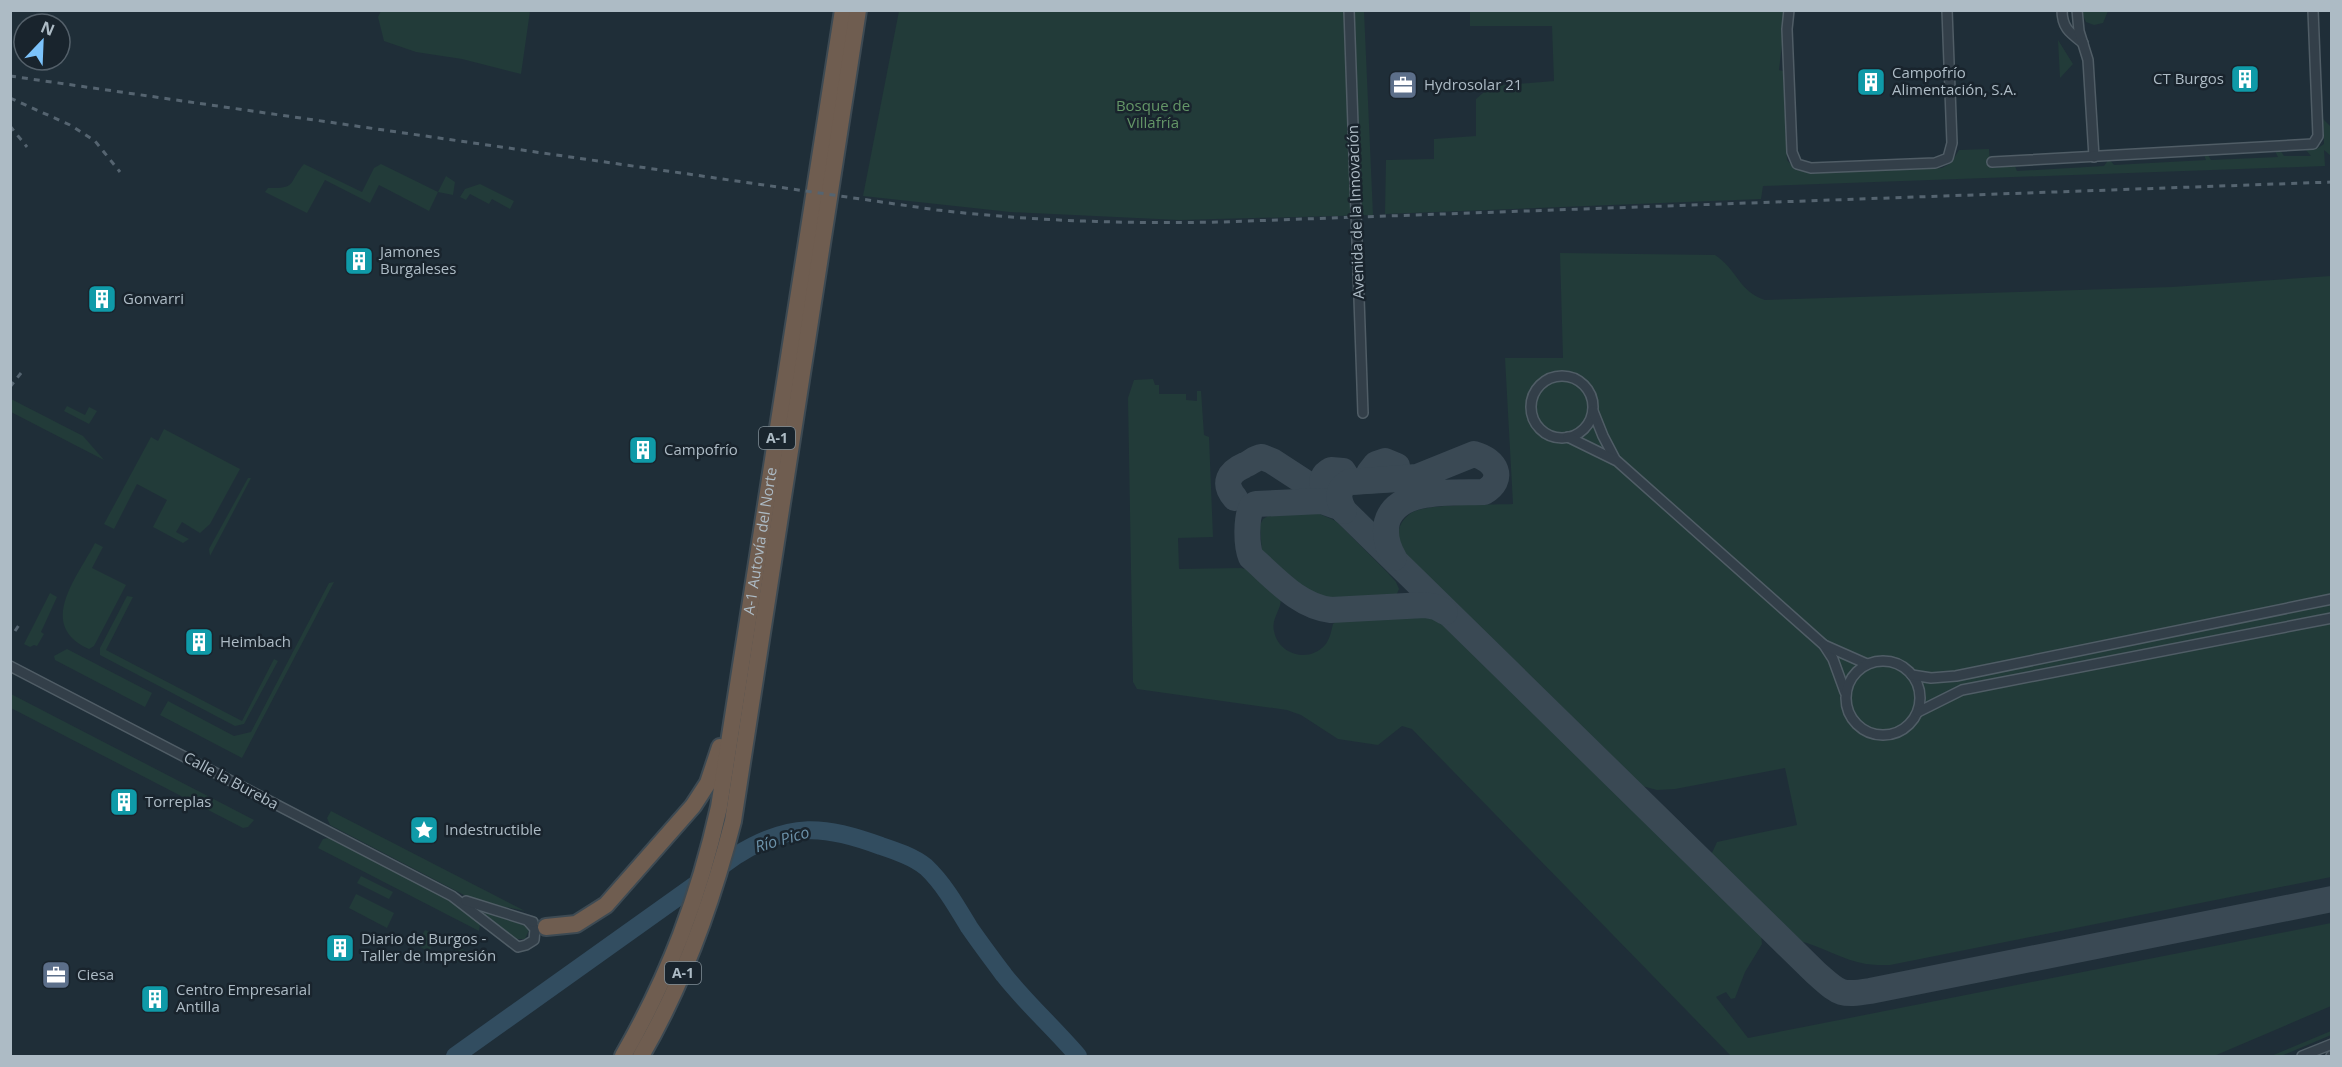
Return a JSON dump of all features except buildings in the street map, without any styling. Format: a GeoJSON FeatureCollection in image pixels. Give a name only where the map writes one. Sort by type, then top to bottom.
{"type":"FeatureCollection","features":[{"type":"Feature","properties":{"kind":"highway","name":"A-1 Autovía del Norte"},"geometry":{"type":"LineString","coordinates":[[623,1056],[668,969],[706,864],[724,777],[846,12]]}},
{"type":"Feature","properties":{"kind":"highway","name":"A-1 Autovía del Norte"},"geometry":{"type":"LineString","coordinates":[[641,1056],[678,985],[701,930],[717,885],[733,821],[846,12]]}},
{"type":"Feature","properties":{"kind":"highway"},"geometry":{"type":"LineString","coordinates":[[546,927],[576,924],[606,905],[666,839],[702,794],[719,755],[751,561],[764,523]]}},
{"type":"Feature","properties":{"kind":"street","name":"Avenida de la Innovación"},"geometry":{"type":"LineString","coordinates":[[1349,10],[1363,412]]}},
{"type":"Feature","properties":{"kind":"street"},"geometry":{"type":"LineString","coordinates":[[1789,10],[1792,152],[1797,164],[1810,168],[1935,163],[1948,158],[1952,143],[1947,10]]}},
{"type":"Feature","properties":{"kind":"street"},"geometry":{"type":"LineString","coordinates":[[2062,10],[2062,21],[2067,31],[2083,43]]}},
{"type":"Feature","properties":{"kind":"street"},"geometry":{"type":"LineString","coordinates":[[2077,10],[2088,60],[2094,157]]}},
{"type":"Feature","properties":{"kind":"street"},"geometry":{"type":"LineString","coordinates":[[1992,162],[2313,144],[2318,136],[2313,10]]}},
{"type":"Feature","properties":{"kind":"street"},"geometry":{"type":"LineString","coordinates":[[1593,411],[1588,424],[1581,432],[1568,437],[1552,437],[1536,424],[1532,415],[1533,394],[1547,379],[1557,376],[1567,376],[1585,386],[1591,395],[1593,411],[1603,436],[1617,461]]}},
{"type":"Feature","properties":{"kind":"street"},"geometry":{"type":"LineString","coordinates":[[1568,437],[1617,461],[1824,645],[1833,659],[1845,692],[1845,704],[1853,721],[1867,733],[1879,736],[1892,735],[1903,730],[1918,712],[1920,698],[1918,686],[1903,666],[1891,662],[1879,661],[1867,664],[1849,681],[1845,692]]}},
{"type":"Feature","properties":{"kind":"street"},"geometry":{"type":"LineString","coordinates":[[1912,675],[1931,678],[1956,676],[2331,599]]}},
{"type":"Feature","properties":{"kind":"street"},"geometry":{"type":"LineString","coordinates":[[1918,712],[1962,690],[2331,618]]}},
{"type":"Feature","properties":{"kind":"street"},"geometry":{"type":"LineString","coordinates":[[1824,645],[1867,664]]}},
{"type":"Feature","properties":{"kind":"street","name":"Calle la Bureba"},"geometry":{"type":"LineString","coordinates":[[10,666],[452,896],[546,927]]}},
{"type":"Feature","properties":{"kind":"street","name":"Calle la Bureba"},"geometry":{"type":"LineString","coordinates":[[452,896],[518,947],[534,940],[535,928],[528,921]]}},
{"type":"Feature","properties":{"kind":"street"},"geometry":{"type":"LineString","coordinates":[[2302,1056],[2331,1044]]}},
{"type":"Feature","properties":{"kind":"green space"},"geometry":{"type":"Polygon","coordinates":[[[381,11],[530,11],[521,74],[462,59],[416,52],[384,41],[378,17],[381,11]]]}},
{"type":"Feature","properties":{"kind":"green space","name":"Bosque de Villafría"},"geometry":{"type":"Polygon","coordinates":[[[899,11],[1364,11],[1373,215],[1179,220],[1010,212],[863,196],[899,11]]]}},
{"type":"Feature","properties":{"kind":"green space"},"geometry":{"type":"Polygon","coordinates":[[[1470,11],[1786,11],[1779,70],[1783,71],[1787,160],[1796,170],[1810,173],[1942,168],[1951,163],[1959,150],[1989,149],[1990,168],[2015,166],[2017,171],[2104,166],[2109,159],[2114,165],[2206,160],[2204,155],[2208,155],[2211,160],[2278,157],[2275,151],[2280,150],[2284,156],[2311,156],[2306,150],[2318,148],[2324,144],[2323,119],[2331,127],[2331,156],[2324,150],[2325,166],[1763,186],[1761,199],[1385,214],[1386,160],[1434,159],[1434,139],[1476,136],[1476,99],[1491,86],[1554,81],[1552,26],[1470,26],[1470,11]]]}},
{"type":"Feature","properties":{"kind":"green space"},"geometry":{"type":"Polygon","coordinates":[[[2081,11],[2108,11],[2103,23],[2094,25],[2086,22],[2081,11]]]}},
{"type":"Feature","properties":{"kind":"green space"},"geometry":{"type":"Polygon","coordinates":[[[2058,40],[2073,64],[2060,78],[2058,40]]]}},
{"type":"Feature","properties":{"kind":"green space"},"geometry":{"type":"Polygon","coordinates":[[[304,164],[362,192],[374,168],[381,164],[438,192],[429,211],[379,185],[370,203],[325,180],[307,213],[265,192],[268,188],[288,186],[304,164]]]}},
{"type":"Feature","properties":{"kind":"green space"},"geometry":{"type":"Polygon","coordinates":[[[446,176],[455,182],[453,195],[438,192],[446,176]]]}},
{"type":"Feature","properties":{"kind":"green space"},"geometry":{"type":"Polygon","coordinates":[[[480,184],[514,201],[510,209],[492,199],[489,204],[470,194],[466,200],[460,197],[465,189],[480,184]]]}},
{"type":"Feature","properties":{"kind":"green space"},"geometry":{"type":"Polygon","coordinates":[[[1560,253],[1715,255],[1749,292],[1765,300],[2172,287],[2331,276],[2331,877],[1890,965],[1857,962],[1799,941],[1711,855],[1717,842],[1797,825],[1785,768],[1675,789],[1657,790],[1642,786],[1404,554],[1399,543],[1398,532],[1402,522],[1411,513],[1419,510],[1444,506],[1513,504],[1505,358],[1563,358],[1560,253]]]}},
{"type":"Feature","properties":{"kind":"green space"},"geometry":{"type":"Polygon","coordinates":[[[1153,379],[1155,385],[1159,385],[1159,394],[1186,394],[1186,400],[1197,401],[1197,391],[1201,391],[1204,435],[1209,437],[1213,537],[1178,538],[1179,569],[1241,568],[1253,572],[1281,599],[1274,622],[1274,631],[1281,646],[1295,654],[1310,654],[1318,651],[1328,640],[1333,624],[1340,619],[1428,615],[1439,621],[1761,935],[1762,944],[1745,972],[1735,998],[1731,999],[1726,992],[1716,997],[1748,1038],[2331,923],[2331,1006],[2214,1056],[1731,1056],[1412,729],[1402,726],[1378,745],[1338,739],[1301,715],[1287,710],[1137,689],[1133,682],[1128,398],[1134,380],[1153,379]]]}},
{"type":"Feature","properties":{"kind":"green space"},"geometry":{"type":"Polygon","coordinates":[[[11,399],[83,436],[104,460],[11,412],[11,399]]]}},
{"type":"Feature","properties":{"kind":"green space"},"geometry":{"type":"Polygon","coordinates":[[[67,406],[85,415],[89,407],[97,411],[89,424],[64,411],[67,406]]]}},
{"type":"Feature","properties":{"kind":"green space"},"geometry":{"type":"Polygon","coordinates":[[[164,429],[240,469],[210,524],[200,533],[182,522],[176,532],[189,539],[183,543],[153,527],[167,500],[137,484],[114,529],[104,524],[151,437],[158,441],[164,429]]]}},
{"type":"Feature","properties":{"kind":"green space"},"geometry":{"type":"Polygon","coordinates":[[[248,478],[251,478],[210,556],[209,549],[248,478]]]}},
{"type":"Feature","properties":{"kind":"green space"},"geometry":{"type":"Polygon","coordinates":[[[1315,512],[1336,521],[1388,573],[1399,589],[1396,596],[1391,599],[1327,601],[1315,599],[1269,563],[1262,554],[1260,525],[1263,519],[1271,514],[1315,512]]]}},
{"type":"Feature","properties":{"kind":"green space"},"geometry":{"type":"Polygon","coordinates":[[[95,543],[103,547],[92,568],[126,585],[94,646],[89,649],[73,639],[65,627],[63,614],[65,600],[71,586],[95,543]]]}},
{"type":"Feature","properties":{"kind":"green space"},"geometry":{"type":"Polygon","coordinates":[[[334,582],[242,758],[160,715],[168,701],[234,736],[251,732],[329,583],[334,582]]]}},
{"type":"Feature","properties":{"kind":"green space"},"geometry":{"type":"Polygon","coordinates":[[[50,593],[57,597],[41,632],[44,634],[37,646],[30,647],[24,644],[50,593]]]}},
{"type":"Feature","properties":{"kind":"green space"},"geometry":{"type":"Polygon","coordinates":[[[127,596],[133,597],[106,650],[242,721],[274,659],[278,661],[244,724],[235,726],[100,655],[100,648],[127,596]]]}},
{"type":"Feature","properties":{"kind":"green space"},"geometry":{"type":"Polygon","coordinates":[[[67,649],[152,693],[145,707],[55,660],[54,656],[67,649]]]}},
{"type":"Feature","properties":{"kind":"green space"},"geometry":{"type":"Polygon","coordinates":[[[10,694],[254,820],[248,827],[243,828],[11,708],[10,694]]]}},
{"type":"Feature","properties":{"kind":"green space"},"geometry":{"type":"Polygon","coordinates":[[[331,811],[525,911],[486,903],[464,895],[330,825],[327,818],[331,811]]]}},
{"type":"Feature","properties":{"kind":"green space"},"geometry":{"type":"Polygon","coordinates":[[[328,838],[451,900],[478,921],[479,931],[318,848],[323,839],[328,838]]]}},
{"type":"Feature","properties":{"kind":"green space"},"geometry":{"type":"Polygon","coordinates":[[[361,876],[393,892],[389,899],[357,883],[361,876]]]}},
{"type":"Feature","properties":{"kind":"green space"},"geometry":{"type":"Polygon","coordinates":[[[356,894],[394,913],[387,928],[349,908],[356,894]]]}},
{"type":"Feature","properties":{"kind":"green space"},"geometry":{"type":"Polygon","coordinates":[[[482,912],[524,925],[529,930],[525,939],[516,939],[482,912]]]}},
{"type":"Feature","properties":{"kind":"green space"},"geometry":{"type":"Polygon","coordinates":[[[425,930],[437,935],[429,952],[417,945],[425,930]]]}},
{"type":"Feature","properties":{"kind":"green space"},"geometry":{"type":"Polygon","coordinates":[[[457,946],[466,951],[461,963],[451,958],[457,946]]]}},
{"type":"Feature","properties":{"kind":"green space"},"geometry":{"type":"Polygon","coordinates":[[[2331,1031],[2331,1035],[2281,1056],[2271,1056],[2331,1031]]]}},
{"type":"Feature","properties":{"kind":"waterway","name":"Río Pico"},"geometry":{"type":"LineString","coordinates":[[455,1056],[737,855],[774,837],[808,830],[825,831],[861,839],[905,855],[926,867],[944,888],[1004,975],[1078,1056]]}},
{"type":"Feature","properties":{"kind":"taxiway"},"geometry":{"type":"LineString","coordinates":[[1344,511],[1339,495],[1342,488],[1349,482],[1417,477],[1474,454],[1493,465],[1495,481],[1484,492],[1428,494],[1414,497],[1393,511],[1387,522],[1386,536],[1394,558]]}},
{"type":"Feature","properties":{"kind":"taxiway"},"geometry":{"type":"LineString","coordinates":[[1235,498],[1229,488],[1229,478],[1239,468],[1262,457],[1272,461],[1335,502],[1816,973],[1835,989],[1845,993],[1870,991],[2332,899]]}},
{"type":"Feature","properties":{"kind":"taxiway"},"geometry":{"type":"LineString","coordinates":[[1335,502],[1325,490],[1322,481],[1331,470],[1343,471],[1350,482],[1399,479],[1397,466],[1385,461],[1376,464],[1369,473]]}},
{"type":"Feature","properties":{"kind":"taxiway"},"geometry":{"type":"LineString","coordinates":[[1336,506],[1322,501],[1252,506],[1247,531],[1251,557],[1288,590],[1319,607],[1331,610],[1425,605],[1445,612]]}},
{"type":"Feature","properties":{"kind":"railway"},"geometry":{"type":"LineString","coordinates":[[10,76],[937,210],[1079,221],[1221,222],[2332,182]]}},
{"type":"Feature","properties":{"kind":"railway"},"geometry":{"type":"LineString","coordinates":[[10,98],[70,125],[95,141],[120,172]]}},
{"type":"Feature","properties":{"kind":"railway"},"geometry":{"type":"LineString","coordinates":[[10,126],[27,147]]}},
{"type":"Feature","properties":{"kind":"railway"},"geometry":{"type":"LineString","coordinates":[[10,387],[21,373]]}},
{"type":"Feature","properties":{"kind":"railway"},"geometry":{"type":"LineString","coordinates":[[15,631],[19,625]]}},
{"type":"Feature","properties":{"kind":"place","name":"CT Burgos"},"geometry":{"type":"Point","coordinates":[2245,79]}},
{"type":"Feature","properties":{"kind":"place","name":"Campofrío Alimentación, S.A."},"geometry":{"type":"Point","coordinates":[1871,82]}},
{"type":"Feature","properties":{"kind":"place","name":"Hydrosolar 21"},"geometry":{"type":"Point","coordinates":[1403,85]}},
{"type":"Feature","properties":{"kind":"place","name":"Jamones Burgaleses"},"geometry":{"type":"Point","coordinates":[359,261]}},
{"type":"Feature","properties":{"kind":"place","name":"Gonvarri"},"geometry":{"type":"Point","coordinates":[102,299]}},
{"type":"Feature","properties":{"kind":"place","name":"Campofrío"},"geometry":{"type":"Point","coordinates":[643,450]}},
{"type":"Feature","properties":{"kind":"place","name":"Heimbach"},"geometry":{"type":"Point","coordinates":[199,642]}},
{"type":"Feature","properties":{"kind":"place","name":"Torreplas"},"geometry":{"type":"Point","coordinates":[124,802]}},
{"type":"Feature","properties":{"kind":"place","name":"Indestructible"},"geometry":{"type":"Point","coordinates":[424,830]}},
{"type":"Feature","properties":{"kind":"place","name":"Diario de Burgos - Taller de Impresión"},"geometry":{"type":"Point","coordinates":[340,948]}},
{"type":"Feature","properties":{"kind":"place","name":"Ciesa"},"geometry":{"type":"Point","coordinates":[56,975]}},
{"type":"Feature","properties":{"kind":"place","name":"Centro Empresarial Antilla"},"geometry":{"type":"Point","coordinates":[155,999]}}]}
